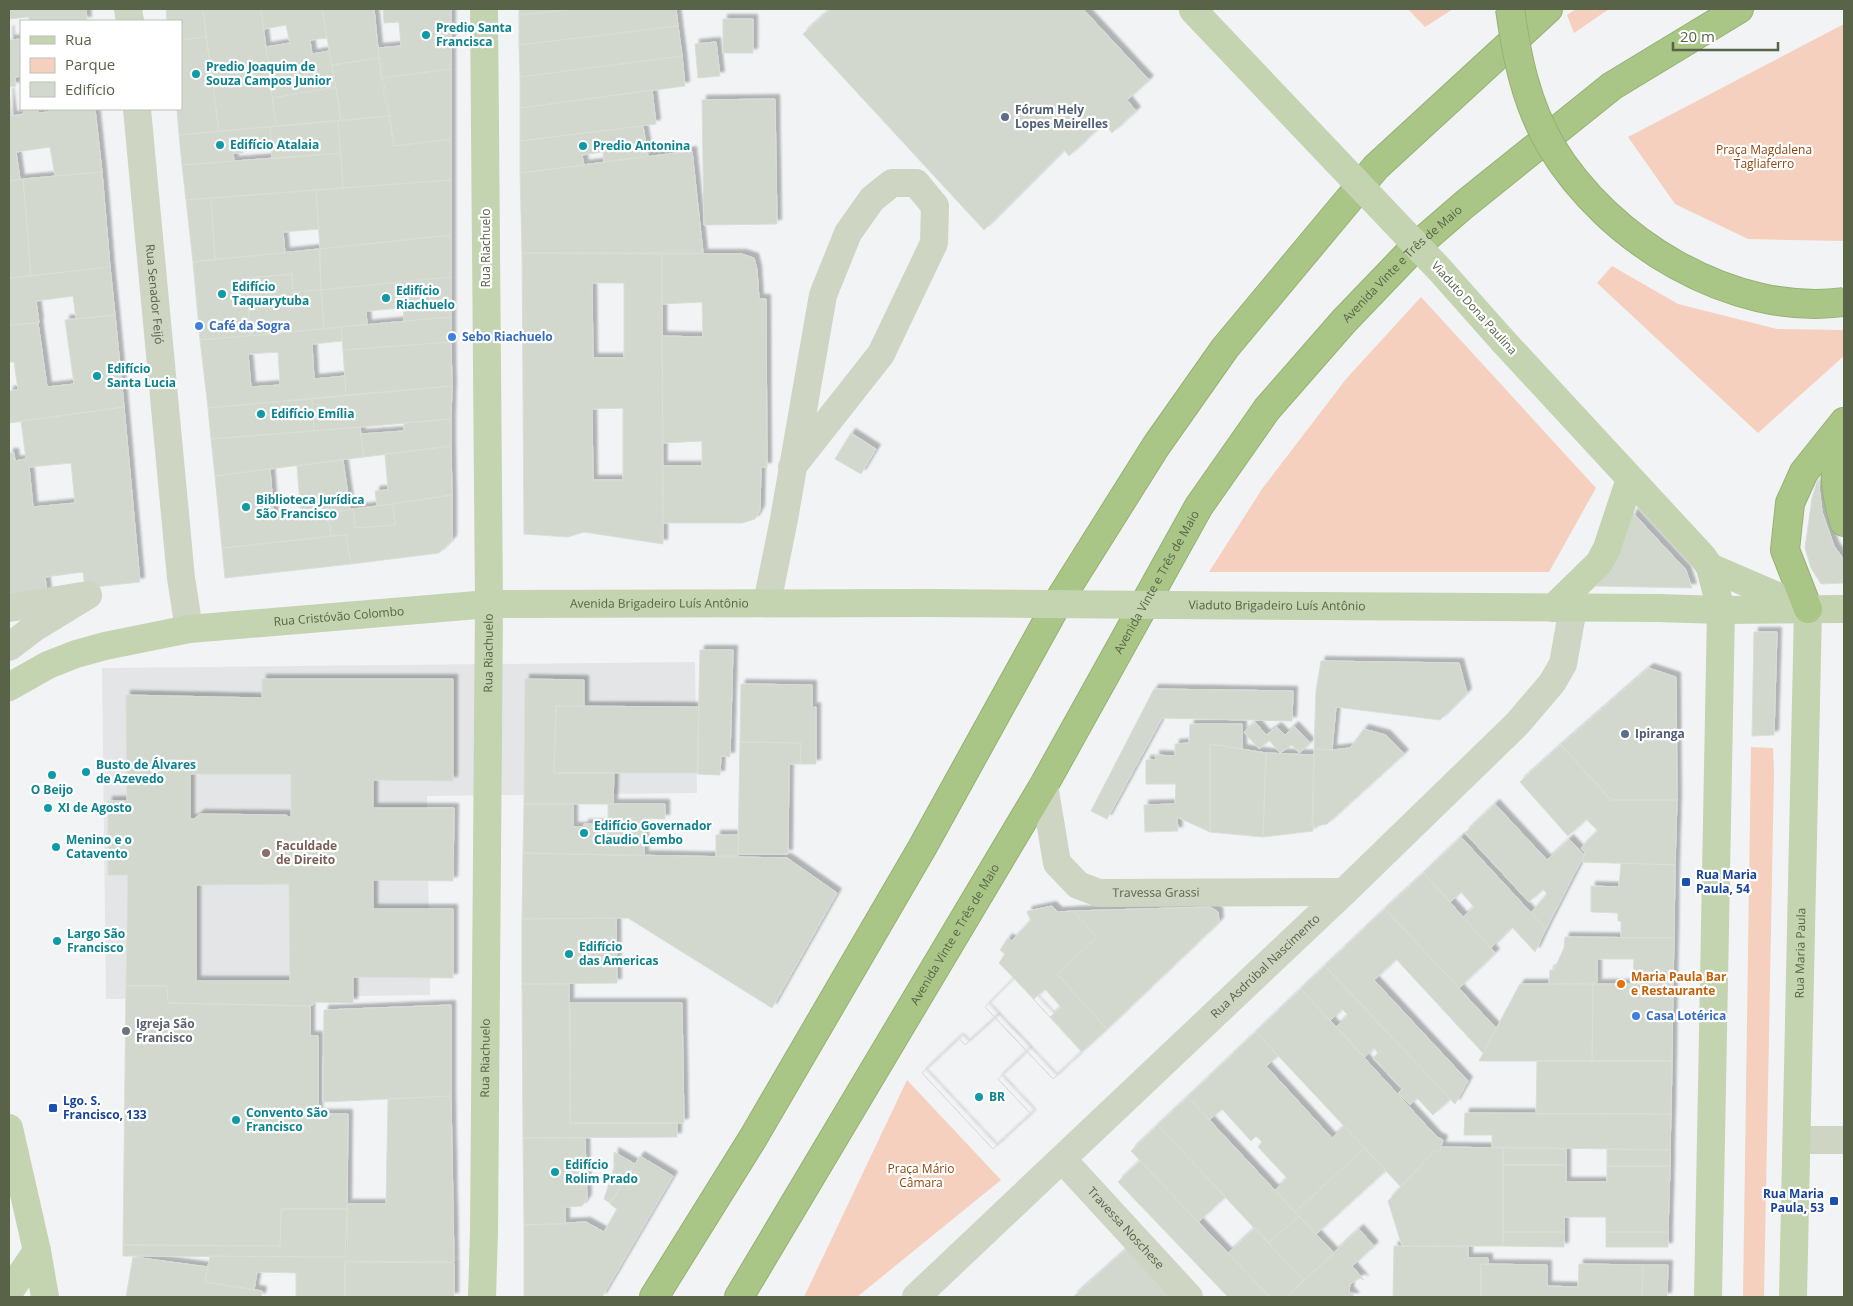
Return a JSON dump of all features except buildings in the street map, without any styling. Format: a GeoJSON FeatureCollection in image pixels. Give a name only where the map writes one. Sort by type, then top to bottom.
{"type":"FeatureCollection","features":[{"type":"Feature","properties":{"kind":"highway"},"geometry":{"type":"LineString","coordinates":[[1510,9],[1520,72],[1542,128],[1569,174],[1596,205],[1670,260],[1724,288],[1760,299],[1778,302],[1820,304],[1844,302]]}},
{"type":"Feature","properties":{"kind":"highway"},"geometry":{"type":"LineString","coordinates":[[654,1297],[753,1138],[898,890],[1058,602],[1156,446],[1225,348],[1376,167],[1548,9]]}},
{"type":"Feature","properties":{"kind":"highway","name":"Avenida Vinte e Três de Maio"},"geometry":{"type":"LineString","coordinates":[[739,1297],[1044,785],[1199,506],[1267,409],[1344,321],[1414,248],[1612,86],[1739,9]]}},
{"type":"Feature","properties":{"kind":"highway"},"geometry":{"type":"LineString","coordinates":[[1844,422],[1835,468],[1837,501],[1844,522]]}},
{"type":"Feature","properties":{"kind":"highway"},"geometry":{"type":"LineString","coordinates":[[1808,610],[1786,550],[1790,504],[1804,472],[1844,422]]}},
{"type":"Feature","properties":{"kind":"main road","name":"Rua Riachuelo"},"geometry":{"type":"LineString","coordinates":[[482,1297],[489,604],[484,9]]}},
{"type":"Feature","properties":{"kind":"main road","name":"Viaduto Dona Paulina"},"geometry":{"type":"LineString","coordinates":[[1193,9],[1440,270],[1710,567],[1808,610]]}},
{"type":"Feature","properties":{"kind":"main road"},"geometry":{"type":"LineString","coordinates":[[1563,608],[1599,563],[1607,548],[1630,479]]}},
{"type":"Feature","properties":{"kind":"main road","name":"Viaduto Dona Paulina"},"geometry":{"type":"LineString","coordinates":[[1710,567],[1721,610]]}},
{"type":"Feature","properties":{"kind":"main road","name":"Avenida Brigadeiro Luís Antônio"},"geometry":{"type":"LineString","coordinates":[[489,604],[832,603]]}},
{"type":"Feature","properties":{"kind":"main road","name":"Viaduto Brigadeiro Luís Antônio"},"geometry":{"type":"LineString","coordinates":[[832,603],[1721,610]]}},
{"type":"Feature","properties":{"kind":"main road","name":"Rua Cristóvão Colombo"},"geometry":{"type":"LineString","coordinates":[[189,629],[489,604]]}},
{"type":"Feature","properties":{"kind":"main road"},"geometry":{"type":"LineString","coordinates":[[1708,1297],[1721,610],[1844,610]]}},
{"type":"Feature","properties":{"kind":"main road","name":"Rua Maria Paula"},"geometry":{"type":"LineString","coordinates":[[1793,1297],[1808,610]]}},
{"type":"Feature","properties":{"kind":"main road"},"geometry":{"type":"LineString","coordinates":[[9,687],[48,665],[76,654],[105,646],[189,629]]}},
{"type":"Feature","properties":{"kind":"main road"},"geometry":{"type":"LineString","coordinates":[[9,1128],[37,1251],[45,1297]]}},
{"type":"Feature","properties":{"kind":"main road"},"geometry":{"type":"LineString","coordinates":[[9,1292],[37,1251]]}},
{"type":"Feature","properties":{"kind":"street","name":"Rua Senador Feijó"},"geometry":{"type":"LineString","coordinates":[[137,110],[181,578],[189,629]]}},
{"type":"Feature","properties":{"kind":"street"},"geometry":{"type":"LineString","coordinates":[[767,603],[784,519],[792,467],[823,295],[848,233],[872,199],[892,183],[916,183],[935,206],[934,243],[880,354],[792,467]]}},
{"type":"Feature","properties":{"kind":"street"},"geometry":{"type":"LineString","coordinates":[[9,608],[88,595],[34,628],[9,647]]}},
{"type":"Feature","properties":{"kind":"street","name":"Rua Asdrúbal Nascimento"},"geometry":{"type":"LineString","coordinates":[[916,1297],[1344,892],[1517,724],[1552,683],[1562,664],[1563,608]]}},
{"type":"Feature","properties":{"kind":"street","name":"Travessa Grassi"},"geometry":{"type":"LineString","coordinates":[[1044,785],[1057,863],[1078,885],[1099,894],[1344,892]]}},
{"type":"Feature","properties":{"kind":"street"},"geometry":{"type":"LineString","coordinates":[[1797,1140],[1844,1140]]}},
{"type":"Feature","properties":{"kind":"street","name":"Travessa Noschese"},"geometry":{"type":"LineString","coordinates":[[1062,1159],[1189,1297]]}},
{"type":"Feature","properties":{"kind":"shaded area","name":"Faculdade de Direito"},"geometry":{"type":"Polygon","coordinates":[[[695,662],[697,793],[427,796],[430,995],[106,999],[102,668],[695,662]]]}},
{"type":"Feature","properties":{"kind":"green space"},"geometry":{"type":"Polygon","coordinates":[[[1408,9],[1453,9],[1425,27],[1408,9]]]}},
{"type":"Feature","properties":{"kind":"green space"},"geometry":{"type":"Polygon","coordinates":[[[1576,9],[1609,9],[1574,33],[1567,15],[1576,9]]]}},
{"type":"Feature","properties":{"kind":"green space","name":"Praça Magdalena Tagliaferro"},"geometry":{"type":"Polygon","coordinates":[[[1844,24],[1844,241],[1748,239],[1675,204],[1628,137],[1844,24]]]}},
{"type":"Feature","properties":{"kind":"green space"},"geometry":{"type":"Polygon","coordinates":[[[1612,266],[1678,304],[1777,329],[1844,330],[1844,356],[1758,433],[1597,283],[1612,266]]]}},
{"type":"Feature","properties":{"kind":"green space"},"geometry":{"type":"Polygon","coordinates":[[[1421,297],[1596,488],[1549,572],[1209,572],[1262,489],[1346,379],[1421,297]]]}},
{"type":"Feature","properties":{"kind":"green space"},"geometry":{"type":"Polygon","coordinates":[[[1751,747],[1773,748],[1774,772],[1764,1297],[1743,1297],[1751,747]]]}},
{"type":"Feature","properties":{"kind":"green space","name":"Praça Mário Câmara"},"geometry":{"type":"Polygon","coordinates":[[[907,1080],[1001,1180],[857,1297],[804,1297],[907,1080]]]}},
{"type":"Feature","properties":{"kind":"place","name":"Predio Santa Francisca"},"geometry":{"type":"Point","coordinates":[426,35]}},
{"type":"Feature","properties":{"kind":"place","name":"Predio Joaquim de Souza Campos Junior"},"geometry":{"type":"Point","coordinates":[196,74]}},
{"type":"Feature","properties":{"kind":"place","name":"Fórum Hely Lopes Meirelles"},"geometry":{"type":"Point","coordinates":[1005,117]}},
{"type":"Feature","properties":{"kind":"place","name":"Edifício Atalaia"},"geometry":{"type":"Point","coordinates":[220,145]}},
{"type":"Feature","properties":{"kind":"place","name":"Predio Antonina"},"geometry":{"type":"Point","coordinates":[583,146]}},
{"type":"Feature","properties":{"kind":"place","name":"Edifício Taquarytuba"},"geometry":{"type":"Point","coordinates":[222,294]}},
{"type":"Feature","properties":{"kind":"place","name":"Edifício Riachuelo"},"geometry":{"type":"Point","coordinates":[386,298]}},
{"type":"Feature","properties":{"kind":"place","name":"Café da Sogra"},"geometry":{"type":"Point","coordinates":[199,326]}},
{"type":"Feature","properties":{"kind":"place","name":"Sebo Riachuelo"},"geometry":{"type":"Point","coordinates":[452,337]}},
{"type":"Feature","properties":{"kind":"place","name":"Edifício Santa Lucia"},"geometry":{"type":"Point","coordinates":[97,376]}},
{"type":"Feature","properties":{"kind":"place","name":"Edifício Emília"},"geometry":{"type":"Point","coordinates":[261,414]}},
{"type":"Feature","properties":{"kind":"place","name":"Biblioteca Jurídica São Francisco"},"geometry":{"type":"Point","coordinates":[246,507]}},
{"type":"Feature","properties":{"kind":"place","name":"Ipiranga"},"geometry":{"type":"Point","coordinates":[1625,734]}},
{"type":"Feature","properties":{"kind":"place","name":"Busto de Álvares de Azevedo"},"geometry":{"type":"Point","coordinates":[86,772]}},
{"type":"Feature","properties":{"kind":"place","name":"O Beijo"},"geometry":{"type":"Point","coordinates":[52,775]}},
{"type":"Feature","properties":{"kind":"place","name":"XI de Agosto"},"geometry":{"type":"Point","coordinates":[48,808]}},
{"type":"Feature","properties":{"kind":"place","name":"Edifício Governador Claudio Lembo"},"geometry":{"type":"Point","coordinates":[584,833]}},
{"type":"Feature","properties":{"kind":"place","name":"Menino e o Catavento"},"geometry":{"type":"Point","coordinates":[56,847]}},
{"type":"Feature","properties":{"kind":"place","name":"Faculdade de Direito"},"geometry":{"type":"Point","coordinates":[266,853]}},
{"type":"Feature","properties":{"kind":"place","name":"Rua Maria Paula, 54"},"geometry":{"type":"Point","coordinates":[1686,882]}},
{"type":"Feature","properties":{"kind":"place","name":"Largo São Francisco"},"geometry":{"type":"Point","coordinates":[57,941]}},
{"type":"Feature","properties":{"kind":"place","name":"Edifício das Americas"},"geometry":{"type":"Point","coordinates":[569,954]}},
{"type":"Feature","properties":{"kind":"place","name":"Maria Paula Bar e Restaurante"},"geometry":{"type":"Point","coordinates":[1621,984]}},
{"type":"Feature","properties":{"kind":"place","name":"Casa Lotérica"},"geometry":{"type":"Point","coordinates":[1636,1016]}},
{"type":"Feature","properties":{"kind":"place","name":"Igreja São Francisco"},"geometry":{"type":"Point","coordinates":[126,1031]}},
{"type":"Feature","properties":{"kind":"place","name":"BR"},"geometry":{"type":"Point","coordinates":[979,1097]}},
{"type":"Feature","properties":{"kind":"place","name":"Lgo. S. Francisco, 133"},"geometry":{"type":"Point","coordinates":[53,1108]}},
{"type":"Feature","properties":{"kind":"place","name":"Convento São Francisco"},"geometry":{"type":"Point","coordinates":[236,1120]}},
{"type":"Feature","properties":{"kind":"place","name":"Edifício Rolim Prado"},"geometry":{"type":"Point","coordinates":[555,1172]}},
{"type":"Feature","properties":{"kind":"place","name":"Rua Maria Paula, 53"},"geometry":{"type":"Point","coordinates":[1834,1201]}}]}
